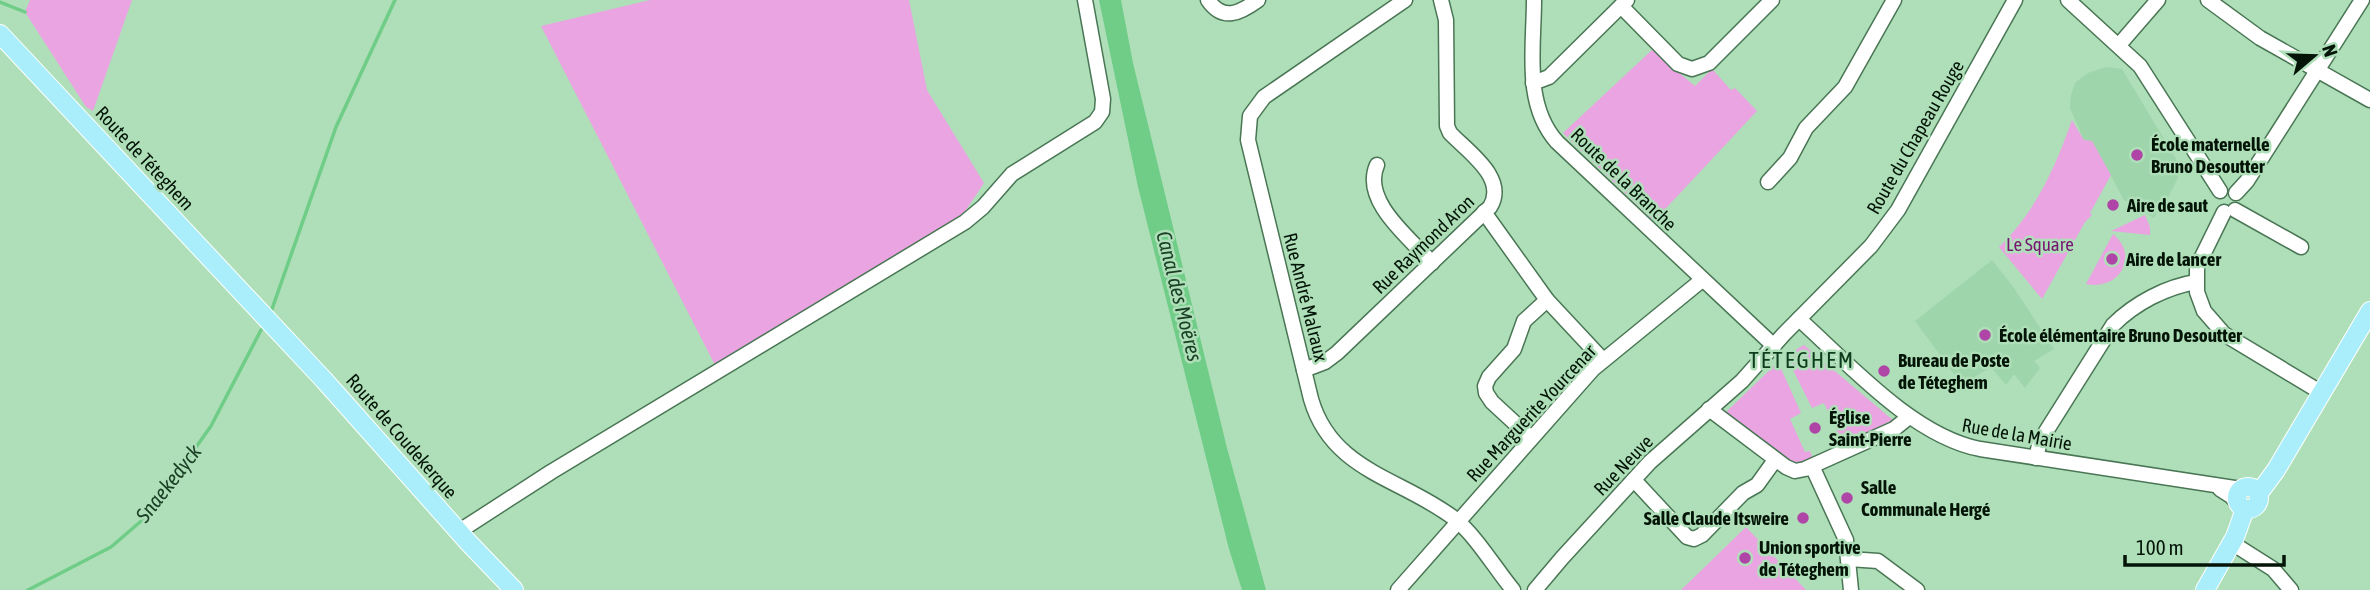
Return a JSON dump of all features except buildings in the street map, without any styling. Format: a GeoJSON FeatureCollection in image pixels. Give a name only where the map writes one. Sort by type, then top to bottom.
{"type":"FeatureCollection","features":[{"type":"Feature","properties":{"kind":"main road","name":"Route de Téteghem"},"geometry":{"type":"LineString","coordinates":[[0,34],[259,310]]}},
{"type":"Feature","properties":{"kind":"main road","name":"Route de Coudekerque"},"geometry":{"type":"LineString","coordinates":[[259,310],[355,413],[458,532],[514,590]]}},
{"type":"Feature","properties":{"kind":"main road"},"geometry":{"type":"LineString","coordinates":[[2205,590],[2242,521],[2246,499],[2272,478],[2322,393],[2364,332],[2370,311]]}},
{"type":"Feature","properties":{"kind":"street"},"geometry":{"type":"LineString","coordinates":[[458,532],[601,441],[965,222],[979,211],[1012,174],[1095,122],[1102,112],[1103,99],[1085,0]]}},
{"type":"Feature","properties":{"kind":"street"},"geometry":{"type":"LineString","coordinates":[[1208,0],[1216,9],[1229,15],[1258,0]]}},
{"type":"Feature","properties":{"kind":"street","name":"Rue André Malraux"},"geometry":{"type":"LineString","coordinates":[[1405,0],[1267,94],[1254,108],[1249,121],[1247,135],[1250,152],[1319,421],[1338,447],[1356,461],[1458,522],[1513,590]]}},
{"type":"Feature","properties":{"kind":"street","name":"Rue Raymond Aron"},"geometry":{"type":"LineString","coordinates":[[1304,370],[1325,362],[1338,353],[1484,212],[1495,197],[1494,182],[1450,133],[1447,125],[1446,20],[1441,0]]}},
{"type":"Feature","properties":{"kind":"street","name":"Route de la Branche"},"geometry":{"type":"LineString","coordinates":[[1534,0],[1533,83],[1538,111],[1554,139],[1774,346]]}},
{"type":"Feature","properties":{"kind":"street"},"geometry":{"type":"LineString","coordinates":[[1533,83],[1549,77],[1624,3],[1678,64],[1692,69],[1709,63],[1772,0]]}},
{"type":"Feature","properties":{"kind":"street"},"geometry":{"type":"LineString","coordinates":[[1768,182],[1790,158],[1806,128],[1843,90],[1894,0]]}},
{"type":"Feature","properties":{"kind":"street","name":"Route du Chapeau Rouge"},"geometry":{"type":"LineString","coordinates":[[1799,319],[1867,251],[1892,219],[2015,0]]}},
{"type":"Feature","properties":{"kind":"street"},"geometry":{"type":"LineString","coordinates":[[2068,0],[2119,45],[2151,81],[2220,191]]}},
{"type":"Feature","properties":{"kind":"street"},"geometry":{"type":"LineString","coordinates":[[2119,45],[2158,0]]}},
{"type":"Feature","properties":{"kind":"street"},"geometry":{"type":"LineString","coordinates":[[2208,0],[2260,38],[2370,100]]}},
{"type":"Feature","properties":{"kind":"street"},"geometry":{"type":"LineString","coordinates":[[2236,193],[2362,0]]}},
{"type":"Feature","properties":{"kind":"street"},"geometry":{"type":"LineString","coordinates":[[1377,165],[1373,184],[1378,201],[1432,263]]}},
{"type":"Feature","properties":{"kind":"street"},"geometry":{"type":"LineString","coordinates":[[2220,191],[2227,189],[2236,193],[2239,202],[2229,211],[2199,262],[2196,282],[2201,306],[2216,328],[2322,393]]}},
{"type":"Feature","properties":{"kind":"street"},"geometry":{"type":"LineString","coordinates":[[2220,191],[2216,203],[2301,247]]}},
{"type":"Feature","properties":{"kind":"street"},"geometry":{"type":"LineString","coordinates":[[1484,212],[1547,300],[1603,360]]}},
{"type":"Feature","properties":{"kind":"street","name":"Rue Marguerite Yourcenar"},"geometry":{"type":"LineString","coordinates":[[1398,590],[1603,360],[1702,280]]}},
{"type":"Feature","properties":{"kind":"street"},"geometry":{"type":"LineString","coordinates":[[2036,458],[2040,441],[2113,325],[2165,290],[2196,282]]}},
{"type":"Feature","properties":{"kind":"street"},"geometry":{"type":"LineString","coordinates":[[1531,438],[1492,402],[1485,386],[1489,377],[1514,349],[1524,321],[1547,300]]}},
{"type":"Feature","properties":{"kind":"street","name":"Rue Neuve"},"geometry":{"type":"LineString","coordinates":[[1535,590],[1659,453],[1748,375],[1799,319]]}},
{"type":"Feature","properties":{"kind":"street","name":"Rue de la Mairie"},"geometry":{"type":"LineString","coordinates":[[1799,319],[1909,417],[1937,435],[1958,444],[2199,483],[2246,499]]}},
{"type":"Feature","properties":{"kind":"street"},"geometry":{"type":"LineString","coordinates":[[1709,409],[1792,470],[1812,466],[1897,427],[1909,417]]}},
{"type":"Feature","properties":{"kind":"street"},"geometry":{"type":"LineString","coordinates":[[1634,480],[1687,537],[1694,540],[1743,493],[1757,485],[1775,460]]}},
{"type":"Feature","properties":{"kind":"street"},"geometry":{"type":"LineString","coordinates":[[1812,466],[1846,540],[1852,590]]}},
{"type":"Feature","properties":{"kind":"street"},"geometry":{"type":"LineString","coordinates":[[2232,543],[2273,569],[2291,590]]}},
{"type":"Feature","properties":{"kind":"street"},"geometry":{"type":"LineString","coordinates":[[1849,559],[1878,561],[1917,590]]}},
{"type":"Feature","properties":{"kind":"shaded area","name":"École maternelle Bruno Desoutter"},"geometry":{"type":"Polygon","coordinates":[[[2106,67],[2122,69],[2182,169],[2166,202],[2164,201],[2154,218],[2124,200],[2092,141],[2084,140],[2070,108],[2075,83],[2088,73],[2106,67]]]}},
{"type":"Feature","properties":{"kind":"shaded area","name":"École élémentaire Bruno Desoutter"},"geometry":{"type":"Polygon","coordinates":[[[1992,260],[2054,349],[2034,361],[2040,368],[2025,388],[2014,374],[2006,385],[1991,367],[1962,385],[1915,321],[1992,260]]]}},
{"type":"Feature","properties":{"kind":"green space"},"geometry":{"type":"Polygon","coordinates":[[[30,0],[132,0],[93,111],[86,107],[25,12],[30,0]]]}},
{"type":"Feature","properties":{"kind":"green space"},"geometry":{"type":"Polygon","coordinates":[[[650,0],[909,0],[927,90],[984,183],[962,216],[715,365],[541,26],[650,0]]]}},
{"type":"Feature","properties":{"kind":"green space"},"geometry":{"type":"Polygon","coordinates":[[[1652,50],[1695,86],[1712,69],[1731,90],[1735,88],[1757,111],[1654,221],[1563,133],[1652,50]]]}},
{"type":"Feature","properties":{"kind":"green space","name":"Le Square"},"geometry":{"type":"Polygon","coordinates":[[[2072,120],[2084,140],[2092,141],[2111,175],[2090,213],[2092,215],[2085,222],[2042,299],[1999,247],[2034,204],[2059,155],[2072,120]]]}},
{"type":"Feature","properties":{"kind":"green space","name":"Aire de lancer"},"geometry":{"type":"Polygon","coordinates":[[[2145,215],[2150,235],[2111,231],[2145,215]]]}},
{"type":"Feature","properties":{"kind":"green space","name":"Aire de lancer"},"geometry":{"type":"Polygon","coordinates":[[[2113,234],[2125,252],[2122,270],[2108,282],[2086,284],[2113,234]]]}},
{"type":"Feature","properties":{"kind":"green space"},"geometry":{"type":"Polygon","coordinates":[[[1804,345],[1893,420],[1839,446],[1836,439],[1840,437],[1824,403],[1812,408],[1786,356],[1804,345]]]}},
{"type":"Feature","properties":{"kind":"green space"},"geometry":{"type":"Polygon","coordinates":[[[1778,362],[1801,413],[1790,419],[1805,452],[1810,451],[1813,459],[1796,466],[1724,414],[1778,362]]]}},
{"type":"Feature","properties":{"kind":"green space","name":"Union sportive de Téteghem"},"geometry":{"type":"Polygon","coordinates":[[[1746,527],[1806,590],[1681,590],[1746,527]]]}},
{"type":"Feature","properties":{"kind":"water","name":"Canal des Moëres"},"geometry":{"type":"Polygon","coordinates":[[[1099,0],[1121,0],[1133,63],[1227,448],[1266,590],[1242,590],[1229,549],[1138,187],[1099,0]]]}},
{"type":"Feature","properties":{"kind":"waterway","name":"Snaekedyck"},"geometry":{"type":"LineString","coordinates":[[272,309],[336,127],[395,0]]}},
{"type":"Feature","properties":{"kind":"waterway"},"geometry":{"type":"LineString","coordinates":[[0,2],[25,12]]}},
{"type":"Feature","properties":{"kind":"waterway","name":"Snaekedyck"},"geometry":{"type":"LineString","coordinates":[[28,590],[111,547],[147,516],[211,426],[261,330]]}},
{"type":"Feature","properties":{"kind":"place","name":"École maternelle Bruno Desoutter"},"geometry":{"type":"Point","coordinates":[2137,155]}},
{"type":"Feature","properties":{"kind":"place","name":"Aire de saut"},"geometry":{"type":"Point","coordinates":[2113,205]}},
{"type":"Feature","properties":{"kind":"place","name":"Aire de lancer"},"geometry":{"type":"Point","coordinates":[2112,259]}},
{"type":"Feature","properties":{"kind":"place","name":"École élémentaire Bruno Desoutter"},"geometry":{"type":"Point","coordinates":[1985,335]}},
{"type":"Feature","properties":{"kind":"place","name":"Bureau de Poste de Téteghem"},"geometry":{"type":"Point","coordinates":[1884,371]}},
{"type":"Feature","properties":{"kind":"place","name":"Église Saint-Pierre"},"geometry":{"type":"Point","coordinates":[1815,428]}},
{"type":"Feature","properties":{"kind":"place","name":"Salle Communale Hergé"},"geometry":{"type":"Point","coordinates":[1847,498]}},
{"type":"Feature","properties":{"kind":"place","name":"Salle Claude Itsweire"},"geometry":{"type":"Point","coordinates":[1803,518]}},
{"type":"Feature","properties":{"kind":"place","name":"Union sportive de Téteghem"},"geometry":{"type":"Point","coordinates":[1745,558]}},
{"type":"Feature","properties":{"kind":"district","name":"TÉTEGHEM"},"geometry":{"type":"Point","coordinates":[1802,360]}}]}
